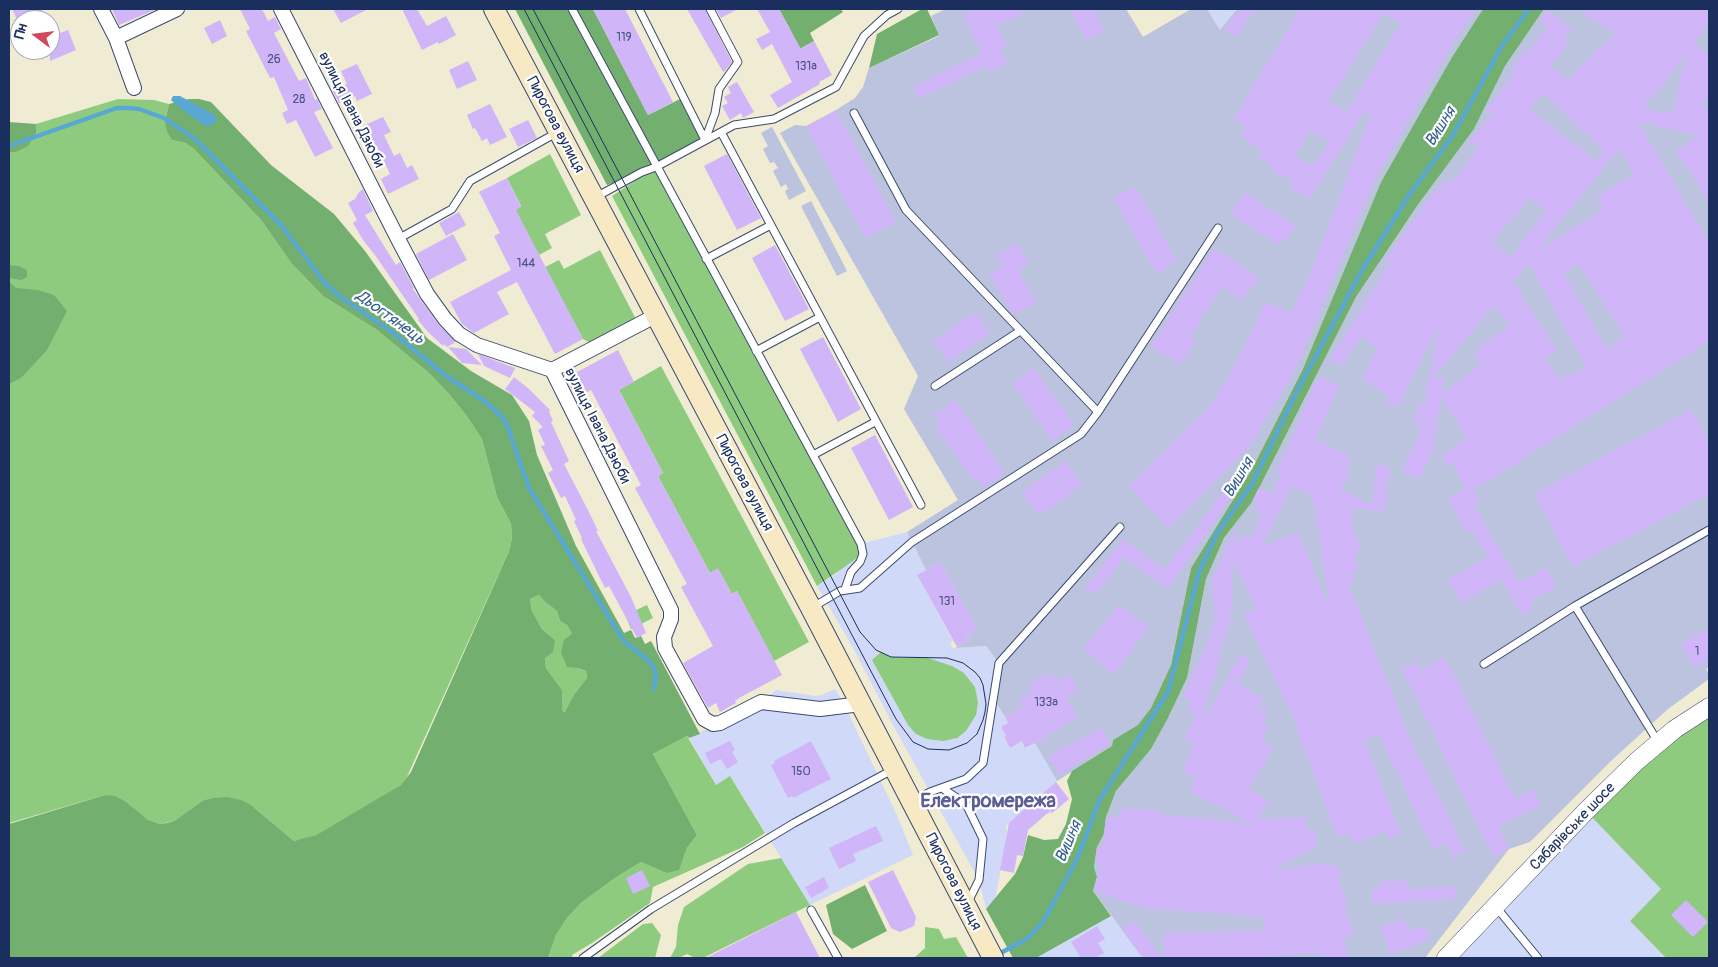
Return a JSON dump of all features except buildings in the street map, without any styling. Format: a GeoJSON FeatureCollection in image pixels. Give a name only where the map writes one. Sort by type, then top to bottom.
{"type":"FeatureCollection","features":[{"type":"Feature","properties":{"kind":"main road","name":"Пирогова вулиця"},"geometry":{"type":"LineString","coordinates":[[494,9],[811,608],[992,958]]}},
{"type":"Feature","properties":{"kind":"street"},"geometry":{"type":"LineString","coordinates":[[101,9],[116,38],[134,88]]}},
{"type":"Feature","properties":{"kind":"street"},"geometry":{"type":"LineString","coordinates":[[116,38],[177,9]]}},
{"type":"Feature","properties":{"kind":"street","name":"вулиця Івана Дзюби"},"geometry":{"type":"LineString","coordinates":[[281,9],[398,239],[428,294],[445,320],[459,334],[488,349],[552,370],[671,610],[671,619],[664,638],[665,648],[704,719],[713,724],[720,723],[761,702],[820,709],[861,704]]}},
{"type":"Feature","properties":{"kind":"street"},"geometry":{"type":"LineString","coordinates":[[552,370],[655,316]]}},
{"type":"Feature","properties":{"kind":"street","name":"Сабарівське шосе"},"geometry":{"type":"LineString","coordinates":[[1446,958],[1586,811],[1637,761],[1658,742],[1709,707]]}},
{"type":"Feature","properties":{"kind":"lane"},"geometry":{"type":"LineString","coordinates":[[572,9],[861,544],[863,554],[860,562],[851,572],[845,590]]}},
{"type":"Feature","properties":{"kind":"lane"},"geometry":{"type":"LineString","coordinates":[[639,9],[706,140]]}},
{"type":"Feature","properties":{"kind":"lane"},"geometry":{"type":"LineString","coordinates":[[706,140],[715,113],[719,89],[738,62],[710,9]]}},
{"type":"Feature","properties":{"kind":"lane"},"geometry":{"type":"LineString","coordinates":[[593,198],[721,132],[741,123],[774,119],[836,87],[864,36],[885,12],[898,9]]}},
{"type":"Feature","properties":{"kind":"lane"},"geometry":{"type":"LineString","coordinates":[[854,113],[906,210],[1098,412]]}},
{"type":"Feature","properties":{"kind":"lane"},"geometry":{"type":"LineString","coordinates":[[398,239],[452,209],[470,180],[558,132]]}},
{"type":"Feature","properties":{"kind":"lane"},"geometry":{"type":"LineString","coordinates":[[721,132],[921,505]]}},
{"type":"Feature","properties":{"kind":"lane"},"geometry":{"type":"LineString","coordinates":[[706,258],[771,225]]}},
{"type":"Feature","properties":{"kind":"lane"},"geometry":{"type":"LineString","coordinates":[[811,608],[845,590],[860,588],[912,542],[1081,434],[1098,412],[1218,228]]}},
{"type":"Feature","properties":{"kind":"lane"},"geometry":{"type":"LineString","coordinates":[[756,352],[820,317]]}},
{"type":"Feature","properties":{"kind":"lane"},"geometry":{"type":"LineString","coordinates":[[936,386],[1020,331]]}},
{"type":"Feature","properties":{"kind":"lane"},"geometry":{"type":"LineString","coordinates":[[813,456],[875,422]]}},
{"type":"Feature","properties":{"kind":"lane"},"geometry":{"type":"LineString","coordinates":[[912,802],[930,792],[966,779],[983,763],[999,663],[1120,527]]}},
{"type":"Feature","properties":{"kind":"lane"},"geometry":{"type":"LineString","coordinates":[[1484,664],[1576,606],[1709,530]]}},
{"type":"Feature","properties":{"kind":"lane"},"geometry":{"type":"LineString","coordinates":[[1576,606],[1658,742]]}},
{"type":"Feature","properties":{"kind":"lane"},"geometry":{"type":"LineString","coordinates":[[583,958],[659,905],[794,823],[894,768]]}},
{"type":"Feature","properties":{"kind":"lane"},"geometry":{"type":"LineString","coordinates":[[942,788],[966,804],[983,839],[979,880],[969,912]]}},
{"type":"Feature","properties":{"kind":"lane"},"geometry":{"type":"LineString","coordinates":[[1496,907],[1538,958]]}},
{"type":"Feature","properties":{"kind":"lane"},"geometry":{"type":"LineString","coordinates":[[811,910],[838,958]]}},
{"type":"Feature","properties":{"kind":"shaded area"},"geometry":{"type":"Polygon","coordinates":[[[946,9],[1126,9],[1143,37],[1191,9],[1207,9],[1220,30],[1237,9],[1483,9],[1451,60],[1381,182],[1302,371],[1252,469],[1191,568],[1171,665],[1151,708],[1139,725],[1113,740],[1112,746],[1057,781],[1035,743],[1044,738],[1024,707],[1005,717],[993,698],[999,663],[986,646],[955,648],[969,640],[966,635],[976,629],[940,562],[926,570],[907,532],[958,500],[904,409],[918,376],[780,133],[795,125],[806,126],[836,110],[855,98],[863,87],[869,68],[939,36],[931,16],[946,9]]]}},
{"type":"Feature","properties":{"kind":"shaded area"},"geometry":{"type":"Polygon","coordinates":[[[1207,9],[1237,9],[1220,30],[1207,9]]]}},
{"type":"Feature","properties":{"kind":"shaded area"},"geometry":{"type":"Polygon","coordinates":[[[1544,9],[1709,9],[1709,667],[1706,669],[1709,679],[1668,709],[1611,761],[1530,842],[1509,849],[1425,958],[1143,958],[1093,891],[1097,877],[1094,867],[1097,847],[1104,834],[1106,817],[1116,791],[1151,749],[1187,678],[1206,579],[1224,538],[1252,502],[1356,297],[1417,206],[1474,129],[1505,66],[1544,9]]]}},
{"type":"Feature","properties":{"kind":"shaded area"},"geometry":{"type":"Polygon","coordinates":[[[772,127],[806,191],[789,200],[785,191],[788,189],[786,184],[781,187],[773,171],[778,168],[774,162],[770,163],[763,149],[768,146],[761,133],[772,127]]]}},
{"type":"Feature","properties":{"kind":"shaded area"},"geometry":{"type":"Polygon","coordinates":[[[811,201],[847,271],[837,276],[801,206],[811,201]]]}},
{"type":"Feature","properties":{"kind":"shaded area"},"geometry":{"type":"Polygon","coordinates":[[[907,532],[926,570],[917,575],[953,641],[950,643],[953,648],[986,646],[999,663],[993,698],[1008,723],[1001,727],[1006,736],[1004,738],[1010,748],[1022,741],[1026,748],[1035,743],[1057,781],[1043,793],[1046,795],[1043,802],[1052,813],[1047,814],[1038,803],[1030,810],[1027,807],[1006,826],[1007,836],[996,895],[986,909],[979,880],[895,729],[852,646],[817,586],[836,574],[861,544],[907,532]]]}},
{"type":"Feature","properties":{"kind":"shaded area"},"geometry":{"type":"Polygon","coordinates":[[[835,689],[897,815],[913,855],[810,905],[731,777],[716,785],[689,738],[761,702],[776,690],[815,696],[835,689]]]}},
{"type":"Feature","properties":{"kind":"shaded area"},"geometry":{"type":"Polygon","coordinates":[[[1586,811],[1662,889],[1630,921],[1666,958],[1446,958],[1586,811]]]}},
{"type":"Feature","properties":{"kind":"shaded area"},"geometry":{"type":"Polygon","coordinates":[[[1111,916],[1143,958],[1036,958],[1111,916]]]}},
{"type":"Feature","properties":{"kind":"green space"},"geometry":{"type":"Polygon","coordinates":[[[515,9],[593,9],[648,115],[684,97],[705,140],[656,167],[607,185],[515,9]]]}},
{"type":"Feature","properties":{"kind":"green space"},"geometry":{"type":"Polygon","coordinates":[[[779,9],[841,9],[843,12],[810,33],[814,41],[798,50],[791,31],[779,9]]]}},
{"type":"Feature","properties":{"kind":"green space"},"geometry":{"type":"Polygon","coordinates":[[[922,9],[927,9],[939,35],[869,68],[877,34],[922,9]]]}},
{"type":"Feature","properties":{"kind":"green space"},"geometry":{"type":"Polygon","coordinates":[[[1483,9],[1544,9],[1505,66],[1474,129],[1417,206],[1356,297],[1252,502],[1224,538],[1206,579],[1187,678],[1151,749],[1116,791],[1106,817],[1104,834],[1097,847],[1094,867],[1097,877],[1093,891],[1111,916],[1036,958],[1013,958],[986,909],[1015,874],[1023,857],[1028,835],[1044,840],[1058,839],[1066,824],[1072,799],[1067,781],[1072,771],[1112,746],[1113,740],[1138,725],[1151,708],[1171,665],[1191,568],[1252,469],[1302,371],[1381,182],[1451,59],[1483,9]]]}},
{"type":"Feature","properties":{"kind":"green space"},"geometry":{"type":"Polygon","coordinates":[[[118,99],[154,100],[169,104],[165,122],[172,140],[185,143],[194,149],[261,220],[292,264],[323,296],[377,330],[429,373],[449,394],[482,439],[497,497],[511,524],[512,538],[509,551],[406,779],[401,785],[387,794],[316,835],[304,839],[294,841],[251,805],[202,801],[174,821],[160,824],[147,820],[125,801],[105,795],[9,823],[9,152],[16,152],[35,133],[36,124],[118,99]]]}},
{"type":"Feature","properties":{"kind":"green space"},"geometry":{"type":"Polygon","coordinates":[[[189,99],[211,102],[271,165],[334,214],[365,251],[427,338],[471,371],[512,395],[529,421],[537,455],[576,546],[624,633],[631,630],[635,638],[641,636],[645,644],[651,641],[700,734],[689,738],[687,736],[653,754],[697,835],[687,848],[679,870],[666,873],[641,862],[615,878],[581,903],[567,918],[556,935],[548,958],[9,958],[9,824],[105,795],[115,796],[125,801],[148,820],[160,824],[174,821],[202,801],[227,797],[241,800],[251,805],[294,841],[316,835],[401,785],[411,772],[509,551],[512,538],[511,524],[497,497],[482,439],[466,415],[429,373],[377,330],[323,296],[292,264],[261,220],[194,149],[185,143],[172,140],[167,132],[165,122],[169,104],[189,99]],[[539,595],[530,599],[532,611],[542,629],[555,640],[553,652],[545,658],[546,668],[562,690],[562,710],[565,712],[575,693],[587,678],[586,671],[567,667],[561,652],[564,640],[572,634],[567,625],[560,621],[557,611],[539,595]]]}},
{"type":"Feature","properties":{"kind":"green space"},"geometry":{"type":"Polygon","coordinates":[[[9,122],[36,124],[36,133],[28,146],[16,152],[9,152],[9,122]]]}},
{"type":"Feature","properties":{"kind":"green space"},"geometry":{"type":"Polygon","coordinates":[[[550,154],[581,215],[545,234],[552,248],[539,255],[510,213],[521,206],[507,178],[550,154]]]}},
{"type":"Feature","properties":{"kind":"green space"},"geometry":{"type":"Polygon","coordinates":[[[656,167],[863,554],[817,586],[612,196],[656,167]]]}},
{"type":"Feature","properties":{"kind":"green space"},"geometry":{"type":"Polygon","coordinates":[[[600,250],[638,323],[596,346],[583,339],[545,267],[559,260],[564,269],[600,250]]]}},
{"type":"Feature","properties":{"kind":"green space"},"geometry":{"type":"Polygon","coordinates":[[[9,265],[19,266],[27,270],[27,277],[21,280],[9,278],[9,265]]]}},
{"type":"Feature","properties":{"kind":"green space"},"geometry":{"type":"Polygon","coordinates":[[[9,282],[16,288],[38,290],[54,295],[67,311],[47,350],[21,378],[9,384],[9,282]]]}},
{"type":"Feature","properties":{"kind":"green space"},"geometry":{"type":"Polygon","coordinates":[[[661,366],[809,642],[774,661],[737,591],[732,594],[718,569],[710,573],[658,476],[663,473],[619,390],[661,366]]]}},
{"type":"Feature","properties":{"kind":"green space"},"geometry":{"type":"Polygon","coordinates":[[[539,595],[557,611],[560,621],[567,625],[572,634],[578,668],[586,671],[587,678],[575,693],[566,712],[562,710],[562,690],[546,668],[545,658],[555,640],[542,629],[532,611],[530,599],[539,595]]]}},
{"type":"Feature","properties":{"kind":"green space"},"geometry":{"type":"Polygon","coordinates":[[[647,605],[653,618],[631,629],[625,615],[647,605]]]}},
{"type":"Feature","properties":{"kind":"green space"},"geometry":{"type":"Polygon","coordinates":[[[881,652],[891,657],[925,657],[952,666],[964,673],[975,687],[978,703],[976,715],[966,731],[957,738],[943,741],[927,739],[916,734],[908,725],[872,660],[881,652]]]}},
{"type":"Feature","properties":{"kind":"green space"},"geometry":{"type":"Polygon","coordinates":[[[1709,707],[1709,958],[1666,958],[1630,921],[1661,889],[1586,811],[1709,707]]]}},
{"type":"Feature","properties":{"kind":"green space"},"geometry":{"type":"Polygon","coordinates":[[[687,736],[716,785],[730,776],[765,833],[743,847],[653,887],[650,903],[572,955],[573,958],[548,958],[556,935],[567,918],[581,903],[615,878],[641,862],[666,873],[683,859],[687,848],[697,835],[653,754],[687,736]]]}},
{"type":"Feature","properties":{"kind":"green space"},"geometry":{"type":"Polygon","coordinates":[[[781,858],[810,905],[703,958],[695,958],[687,954],[679,958],[670,958],[676,947],[678,925],[684,907],[748,864],[781,858]]]}},
{"type":"Feature","properties":{"kind":"green space"},"geometry":{"type":"Polygon","coordinates":[[[865,885],[887,931],[852,949],[833,934],[826,905],[865,885]]]}},
{"type":"Feature","properties":{"kind":"green space"},"geometry":{"type":"Polygon","coordinates":[[[652,923],[661,935],[655,958],[598,958],[643,924],[652,923]]]}},
{"type":"Feature","properties":{"kind":"green space"},"geometry":{"type":"Polygon","coordinates":[[[925,927],[939,929],[944,939],[956,937],[968,958],[914,958],[925,948],[925,927]]]}},
{"type":"Feature","properties":{"kind":"water"},"geometry":{"type":"Polygon","coordinates":[[[173,96],[180,96],[213,114],[217,121],[210,126],[205,126],[175,104],[171,100],[173,96]]]}},
{"type":"Feature","properties":{"kind":"waterway","name":"Вишня"},"geometry":{"type":"LineString","coordinates":[[997,955],[1028,938],[1043,922],[1077,859],[1100,799],[1168,692],[1199,572],[1217,533],[1252,484],[1296,393],[1361,272],[1409,195],[1453,135],[1503,44],[1529,9]]}},
{"type":"Feature","properties":{"kind":"waterway","name":"Дьогтянець"},"geometry":{"type":"LineString","coordinates":[[9,146],[117,108],[139,109],[164,118],[194,138],[281,225],[325,283],[338,295],[392,332],[446,376],[486,402],[502,417],[507,425],[529,488],[623,640],[651,663],[656,674],[654,689]]}},
{"type":"Feature","properties":{"kind":"tram line"},"geometry":{"type":"LineString","coordinates":[[524,9],[896,719],[913,742],[928,749],[949,750],[967,743],[977,734],[985,712],[986,704],[980,678],[963,663],[947,658],[891,657],[876,650],[860,632],[533,9]]}},
{"type":"Feature","properties":{"kind":"district","name":"Електромережа"},"geometry":{"type":"Point","coordinates":[988,802]}}]}
